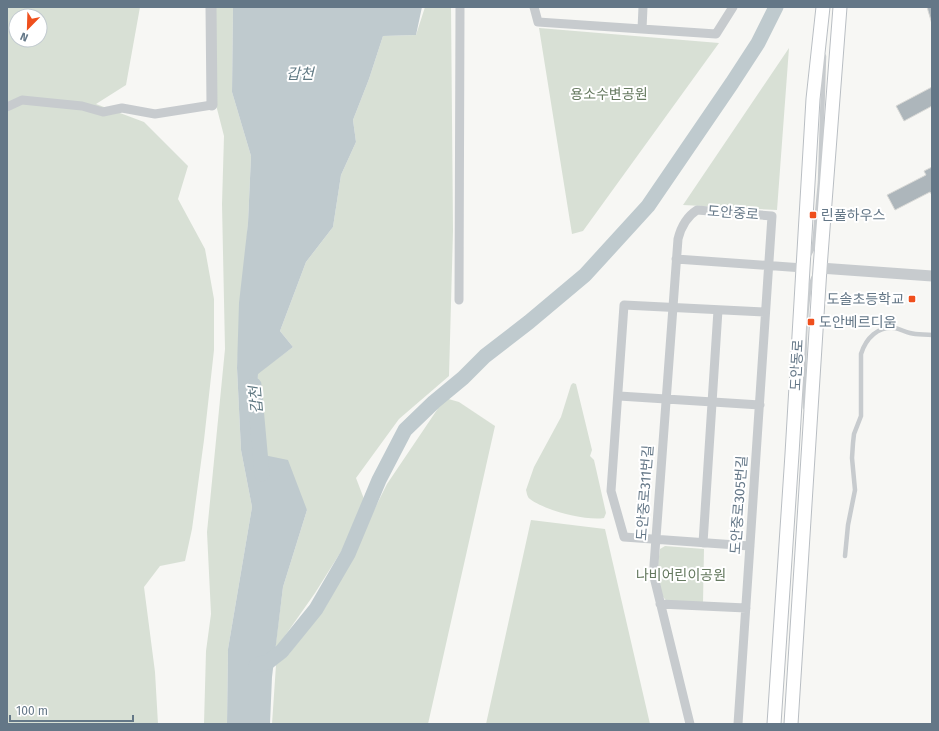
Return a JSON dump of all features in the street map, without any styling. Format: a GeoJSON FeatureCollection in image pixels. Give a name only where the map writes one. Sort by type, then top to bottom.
{"type":"FeatureCollection","features":[{"type":"Feature","properties":{"kind":"main road","name":"도안동로"},"geometry":{"type":"LineString","coordinates":[[772,723],[792,454],[813,99],[822,7]]}},
{"type":"Feature","properties":{"kind":"main road","name":"도안동로"},"geometry":{"type":"LineString","coordinates":[[791,724],[820,268],[840,7]]}},
{"type":"Feature","properties":{"kind":"main road"},"geometry":{"type":"LineString","coordinates":[[803,268],[820,268]]}},
{"type":"Feature","properties":{"kind":"street"},"geometry":{"type":"LineString","coordinates":[[7,107],[22,100],[82,106],[103,112],[122,108],[155,114],[212,105],[211,7]]}},
{"type":"Feature","properties":{"kind":"street"},"geometry":{"type":"LineString","coordinates":[[460,7],[460,300]]}},
{"type":"Feature","properties":{"kind":"street"},"geometry":{"type":"LineString","coordinates":[[534,7],[538,22],[716,34],[734,7]]}},
{"type":"Feature","properties":{"kind":"street"},"geometry":{"type":"LineString","coordinates":[[642,28],[643,7]]}},
{"type":"Feature","properties":{"kind":"street","name":"도안중로"},"geometry":{"type":"LineString","coordinates":[[676,259],[678,239],[681,229],[690,215],[697,210],[772,216],[769,265]]}},
{"type":"Feature","properties":{"kind":"street"},"geometry":{"type":"LineString","coordinates":[[676,259],[803,268]]}},
{"type":"Feature","properties":{"kind":"street","name":"도안중로311번길"},"geometry":{"type":"LineString","coordinates":[[676,259],[654,577],[690,724]]}},
{"type":"Feature","properties":{"kind":"street","name":"도안중로305번길"},"geometry":{"type":"LineString","coordinates":[[738,724],[769,265]]}},
{"type":"Feature","properties":{"kind":"street"},"geometry":{"type":"LineString","coordinates":[[820,268],[932,276]]}},
{"type":"Feature","properties":{"kind":"street"},"geometry":{"type":"LineString","coordinates":[[750,546],[624,537],[611,490],[624,304],[765,312]]}},
{"type":"Feature","properties":{"kind":"street"},"geometry":{"type":"LineString","coordinates":[[703,542],[718,310]]}},
{"type":"Feature","properties":{"kind":"street"},"geometry":{"type":"LineString","coordinates":[[618,396],[760,405]]}},
{"type":"Feature","properties":{"kind":"street"},"geometry":{"type":"LineString","coordinates":[[660,604],[746,608]]}},
{"type":"Feature","properties":{"kind":"lane"},"geometry":{"type":"LineString","coordinates":[[826,7],[826,29]]}},
{"type":"Feature","properties":{"kind":"lane"},"geometry":{"type":"LineString","coordinates":[[803,268],[814,246],[820,182],[824,51]]}},
{"type":"Feature","properties":{"kind":"lane"},"geometry":{"type":"LineString","coordinates":[[845,556],[848,525],[855,490],[852,458],[854,434],[861,416],[863,347],[869,337],[885,328],[902,330],[910,333],[932,334]]}},
{"type":"Feature","properties":{"kind":"green space"},"geometry":{"type":"Polygon","coordinates":[[[7,7],[140,7],[126,85],[96,104],[144,122],[188,166],[178,199],[205,249],[214,299],[214,350],[192,529],[185,561],[160,566],[144,587],[155,672],[158,724],[7,724],[7,7]]]}},
{"type":"Feature","properties":{"kind":"green space"},"geometry":{"type":"Polygon","coordinates":[[[214,7],[233,7],[232,92],[251,156],[248,223],[237,368],[241,450],[252,507],[228,649],[227,724],[204,724],[206,651],[211,614],[207,532],[225,349],[222,204],[224,136],[215,101],[214,7]]]}},
{"type":"Feature","properties":{"kind":"green space"},"geometry":{"type":"Polygon","coordinates":[[[425,7],[451,7],[453,231],[449,376],[399,419],[356,478],[364,499],[352,534],[315,593],[275,650],[283,587],[307,510],[254,453],[258,373],[293,347],[280,331],[306,262],[333,227],[341,175],[356,142],[353,120],[369,79],[383,36],[416,35],[425,7]]]}},
{"type":"Feature","properties":{"kind":"green space","name":"용소수변공원"},"geometry":{"type":"Polygon","coordinates":[[[539,28],[719,43],[583,231],[572,234],[539,28]]]}},
{"type":"Feature","properties":{"kind":"green space"},"geometry":{"type":"Polygon","coordinates":[[[789,48],[777,210],[683,205],[789,48]]]}},
{"type":"Feature","properties":{"kind":"green space"},"geometry":{"type":"Polygon","coordinates":[[[573,383],[576,384],[592,450],[590,456],[594,460],[606,513],[604,518],[586,518],[555,511],[530,499],[526,490],[534,467],[561,417],[571,385],[573,383]]]}},
{"type":"Feature","properties":{"kind":"green space"},"geometry":{"type":"Polygon","coordinates":[[[445,398],[459,402],[495,426],[428,724],[272,724],[276,665],[289,654],[326,606],[387,484],[445,398]]]}},
{"type":"Feature","properties":{"kind":"green space"},"geometry":{"type":"Polygon","coordinates":[[[531,520],[605,529],[650,724],[486,724],[531,520]]]}},
{"type":"Feature","properties":{"kind":"green space","name":"나비어린이공원"},"geometry":{"type":"Polygon","coordinates":[[[665,546],[704,549],[703,603],[667,601],[663,597],[660,591],[658,569],[660,549],[665,546]]]}},
{"type":"Feature","properties":{"kind":"water","name":"갑천"},"geometry":{"type":"Polygon","coordinates":[[[233,7],[422,7],[416,35],[383,36],[369,79],[353,120],[356,142],[341,175],[333,227],[306,262],[280,331],[293,347],[258,374],[254,453],[288,460],[307,510],[283,587],[272,677],[270,724],[227,724],[228,649],[252,507],[241,450],[237,368],[239,303],[248,223],[251,156],[232,92],[233,7]]]}},
{"type":"Feature","properties":{"kind":"building"},"geometry":{"type":"Polygon","coordinates":[[[927,7],[932,7],[932,24],[927,7]]]}},
{"type":"Feature","properties":{"kind":"building"},"geometry":{"type":"Polygon","coordinates":[[[932,87],[932,106],[904,121],[896,106],[932,87]]]}},
{"type":"Feature","properties":{"kind":"building"},"geometry":{"type":"Polygon","coordinates":[[[932,167],[932,195],[930,192],[895,210],[887,195],[926,175],[924,171],[932,167]]]}},
{"type":"Feature","properties":{"kind":"waterway"},"geometry":{"type":"LineString","coordinates":[[256,665],[268,662],[282,651],[316,609],[348,554],[379,480],[405,430],[434,402],[463,378],[485,356],[529,322],[585,275],[648,206],[758,43],[776,7]]}},
{"type":"Feature","properties":{"kind":"waterway","name":"갑천"},"geometry":{"type":"LineString","coordinates":[[254,385],[262,474]]}},
{"type":"Feature","properties":{"kind":"place","name":"린풀하우스"},"geometry":{"type":"Point","coordinates":[813,215]}},
{"type":"Feature","properties":{"kind":"place","name":"도솔초등학교"},"geometry":{"type":"Point","coordinates":[912,299]}},
{"type":"Feature","properties":{"kind":"place","name":"도안베르디움"},"geometry":{"type":"Point","coordinates":[811,322]}}]}
